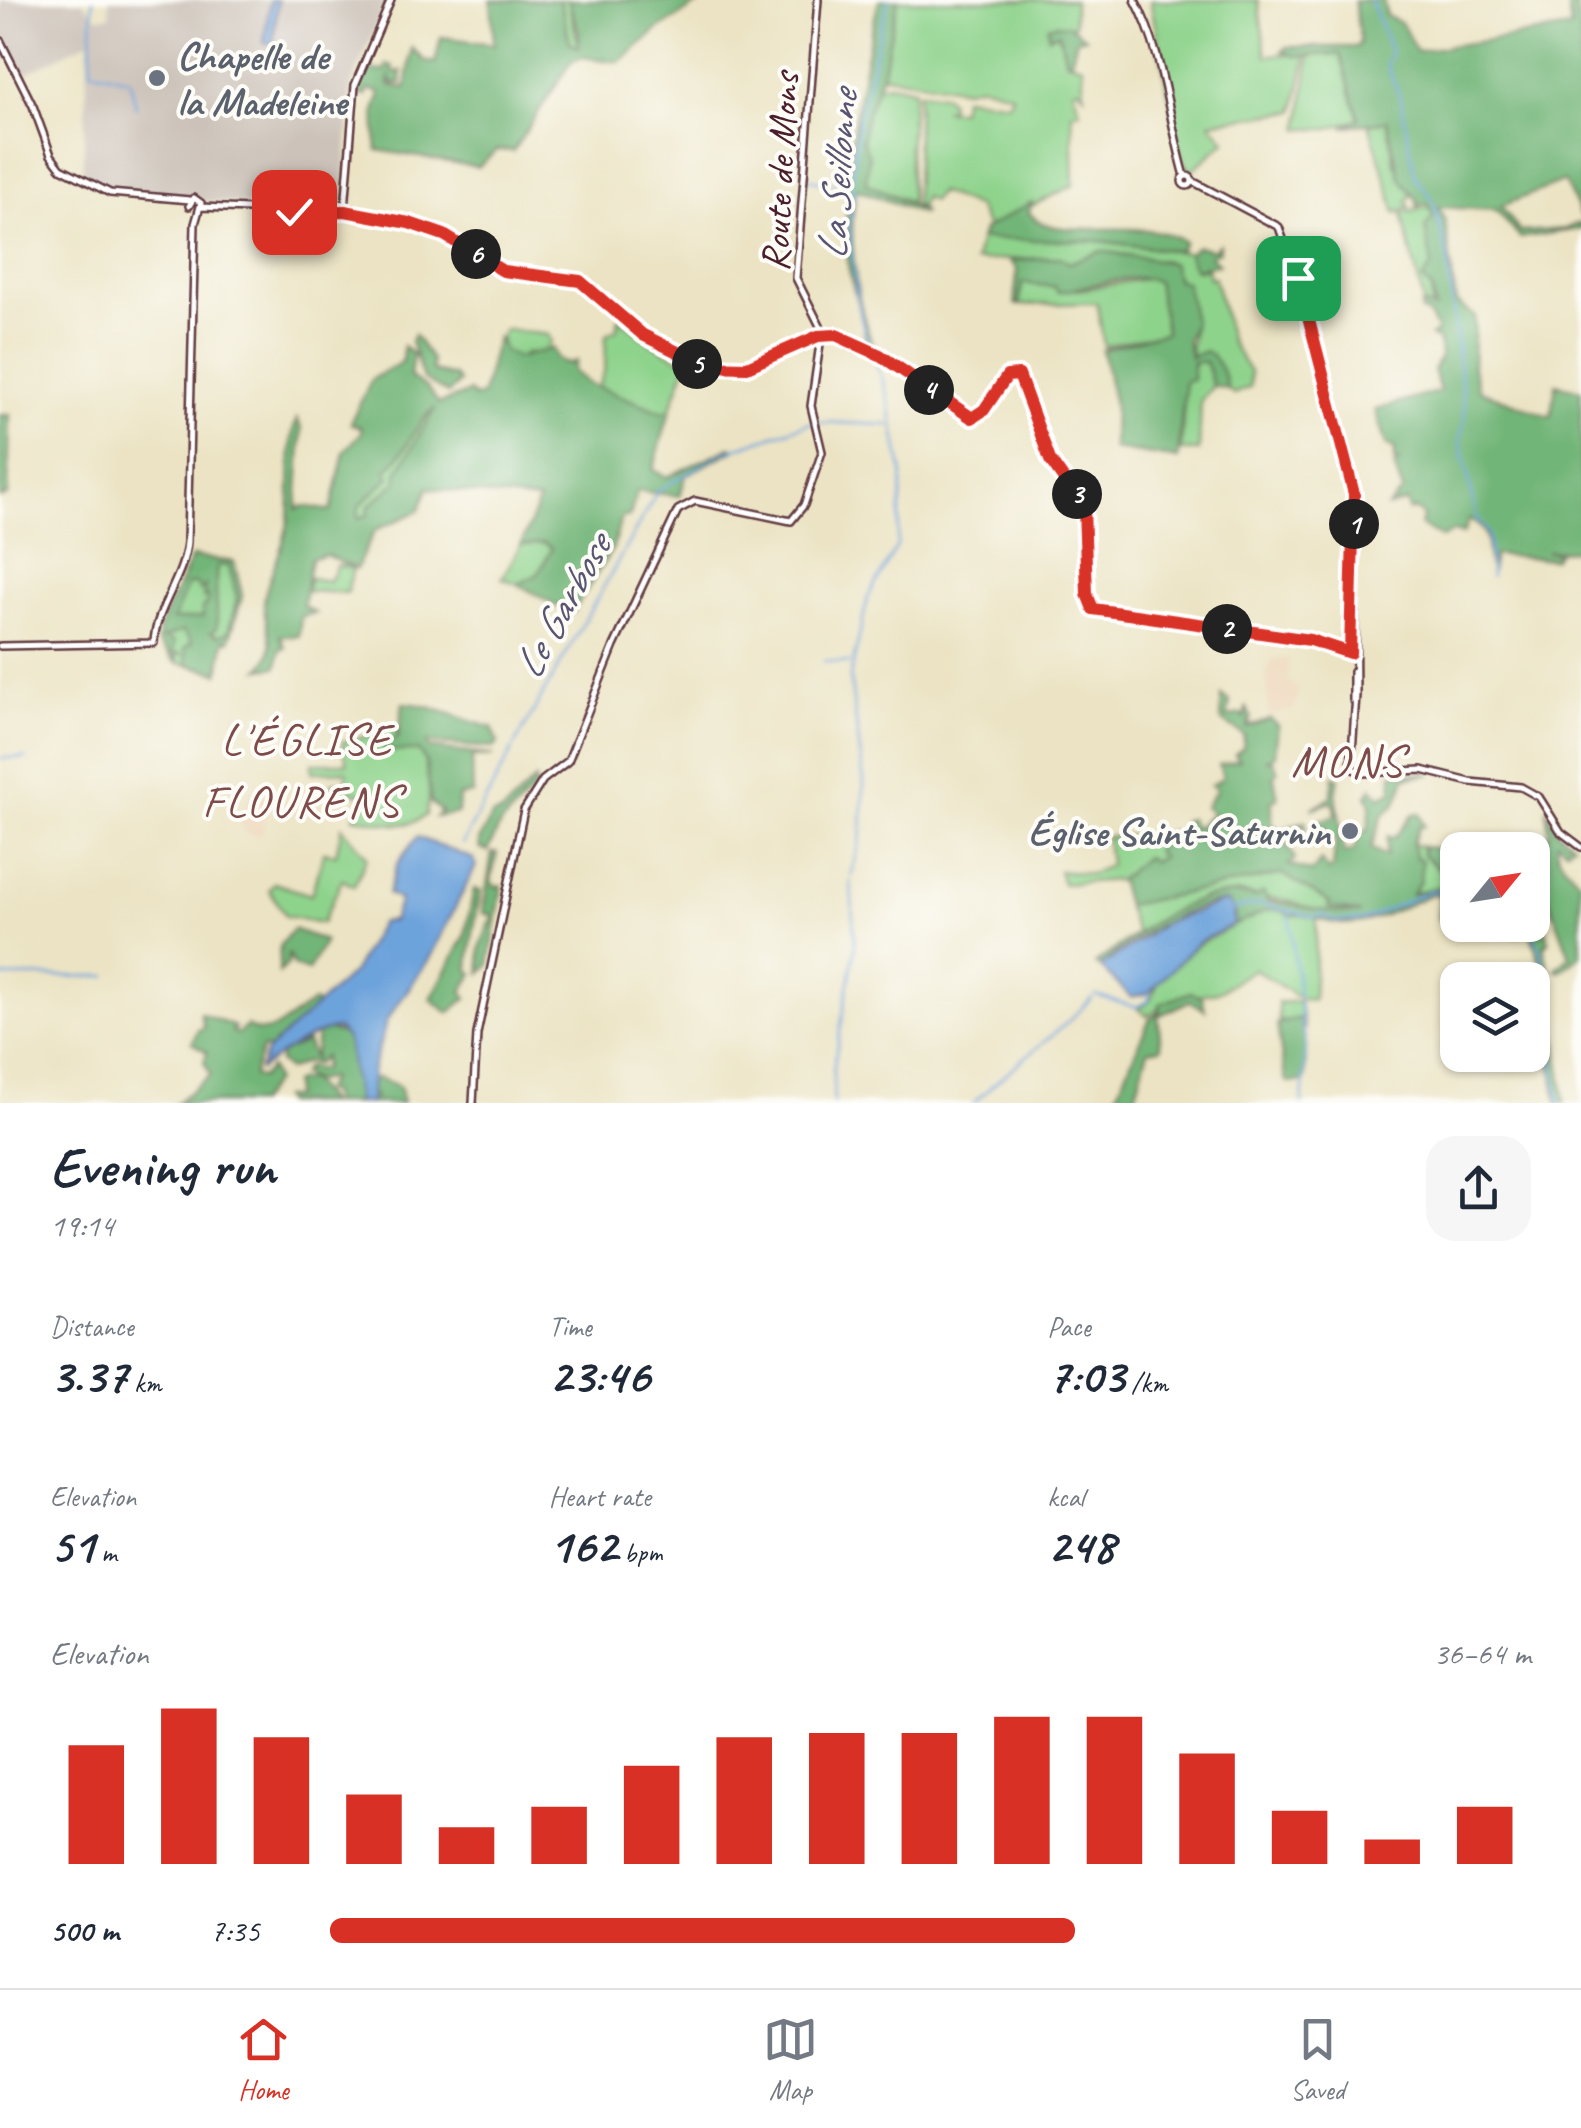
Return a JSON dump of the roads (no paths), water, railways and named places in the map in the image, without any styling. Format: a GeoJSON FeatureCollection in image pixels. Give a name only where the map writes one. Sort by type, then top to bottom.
{"type":"FeatureCollection","features":[{"type":"Feature","properties":{"kind":"street"},"geometry":{"type":"LineString","coordinates":[[349,210],[354,85],[391,0]]}},
{"type":"Feature","properties":{"kind":"street","name":"Route de Mons"},"geometry":{"type":"LineString","coordinates":[[818,0],[796,278],[822,335]]}},
{"type":"Feature","properties":{"kind":"street"},"geometry":{"type":"LineString","coordinates":[[1135,0],[1156,44],[1169,120],[1185,176],[1183,184],[1193,183],[1276,224],[1286,240],[1318,345],[1354,494],[1354,702],[1348,760],[1354,772],[1416,770],[1470,782],[1521,786],[1539,797],[1564,835],[1581,847]]}},
{"type":"Feature","properties":{"kind":"street"},"geometry":{"type":"LineString","coordinates":[[0,40],[61,168],[106,192],[195,206],[294,212],[349,210],[376,215],[444,235],[503,271],[580,281],[643,335],[699,364],[747,367],[822,335],[836,335],[880,355],[972,418],[984,410],[1007,376],[1021,377],[1050,460],[1084,508],[1087,594],[1093,609],[1310,640],[1352,653]]}},
{"type":"Feature","properties":{"kind":"street"},"geometry":{"type":"LineString","coordinates":[[0,646],[154,642],[186,553],[195,206]]}},
{"type":"Feature","properties":{"kind":"street"},"geometry":{"type":"LineString","coordinates":[[474,1103],[476,1034],[521,818],[540,784],[568,761],[618,638],[680,507],[695,501],[787,522],[800,514],[822,452],[811,406],[822,335]]}},
{"type":"Feature","properties":{"kind":"water"},"geometry":{"type":"Polygon","coordinates":[[[270,0],[278,0],[273,44],[264,43],[270,0]]]}},
{"type":"Feature","properties":{"kind":"water"},"geometry":{"type":"Polygon","coordinates":[[[417,837],[474,859],[476,866],[429,959],[387,1020],[373,1067],[370,1103],[357,1103],[347,1040],[338,1029],[308,1039],[259,1071],[266,1052],[352,973],[381,922],[392,921],[400,900],[388,894],[397,864],[417,837]]]}},
{"type":"Feature","properties":{"kind":"water"},"geometry":{"type":"Polygon","coordinates":[[[1226,901],[1233,909],[1234,924],[1197,943],[1149,993],[1131,997],[1100,967],[1167,922],[1226,901]]]}},
{"type":"Feature","properties":{"kind":"waterway"},"geometry":{"type":"LineString","coordinates":[[93,0],[91,70],[128,79]]}},
{"type":"Feature","properties":{"kind":"waterway","name":"La Seillonne"},"geometry":{"type":"LineString","coordinates":[[870,348],[853,268],[851,222],[856,191],[852,186],[858,121],[888,0]]}},
{"type":"Feature","properties":{"kind":"waterway"},"geometry":{"type":"LineString","coordinates":[[1371,0],[1391,53],[1386,64],[1401,99],[1415,176],[1434,201]]}},
{"type":"Feature","properties":{"kind":"waterway"},"geometry":{"type":"LineString","coordinates":[[130,81],[136,107]]}},
{"type":"Feature","properties":{"kind":"waterway"},"geometry":{"type":"LineString","coordinates":[[807,179],[848,185]]}},
{"type":"Feature","properties":{"kind":"waterway"},"geometry":{"type":"LineString","coordinates":[[1434,204],[1447,254],[1465,417],[1460,439],[1477,519],[1488,533],[1491,577]]}},
{"type":"Feature","properties":{"kind":"waterway","name":"La Seillonne"},"geometry":{"type":"LineString","coordinates":[[851,877],[862,833],[864,782],[850,677],[868,597],[897,546],[903,476],[887,393],[874,355]]}},
{"type":"Feature","properties":{"kind":"waterway","name":"Le Garbose"},"geometry":{"type":"LineString","coordinates":[[657,491],[723,453],[812,422]]}},
{"type":"Feature","properties":{"kind":"waterway","name":"Le Garbose"},"geometry":{"type":"LineString","coordinates":[[819,422],[888,425]]}},
{"type":"Feature","properties":{"kind":"waterway","name":"Le Garbose"},"geometry":{"type":"LineString","coordinates":[[514,746],[656,494]]}},
{"type":"Feature","properties":{"kind":"waterway"},"geometry":{"type":"LineString","coordinates":[[824,661],[849,663]]}},
{"type":"Feature","properties":{"kind":"waterway","name":"Le Garbose"},"geometry":{"type":"LineString","coordinates":[[462,844],[513,749]]}},
{"type":"Feature","properties":{"kind":"waterway"},"geometry":{"type":"LineString","coordinates":[[0,758],[26,758]]}},
{"type":"Feature","properties":{"kind":"waterway","name":"La Seillonne"},"geometry":{"type":"LineString","coordinates":[[834,1103],[833,1070],[855,949],[851,882]]}},
{"type":"Feature","properties":{"kind":"waterway"},"geometry":{"type":"LineString","coordinates":[[1265,905],[1315,917],[1324,915],[1333,921],[1364,920],[1432,890],[1440,893]]}},
{"type":"Feature","properties":{"kind":"waterway"},"geometry":{"type":"LineString","coordinates":[[1233,909],[1262,904]]}},
{"type":"Feature","properties":{"kind":"waterway"},"geometry":{"type":"LineString","coordinates":[[1289,911],[1299,998]]}},
{"type":"Feature","properties":{"kind":"waterway"},"geometry":{"type":"LineString","coordinates":[[1537,942],[1542,962]]}},
{"type":"Feature","properties":{"kind":"waterway"},"geometry":{"type":"LineString","coordinates":[[0,977],[107,976]]}},
{"type":"Feature","properties":{"kind":"waterway"},"geometry":{"type":"LineString","coordinates":[[1095,995],[1136,1007],[1149,1000],[1149,993]]}},
{"type":"Feature","properties":{"kind":"waterway"},"geometry":{"type":"LineString","coordinates":[[974,1103],[1092,998]]}},
{"type":"Feature","properties":{"kind":"waterway"},"geometry":{"type":"LineString","coordinates":[[1299,1003],[1306,1047],[1302,1103]]}},
{"type":"Feature","properties":{"kind":"waterway"},"geometry":{"type":"LineString","coordinates":[[1550,1034],[1559,1103]]}},
{"type":"Feature","properties":{"kind":"place","name":"Chapelle de la Madeleine"},"geometry":{"type":"Point","coordinates":[157,78]}},
{"type":"Feature","properties":{"kind":"place","name":"Église Saint-Saturnin"},"geometry":{"type":"Point","coordinates":[1350,831]}},
{"type":"Feature","properties":{"kind":"district","name":"L'ÉGLISE"},"geometry":{"type":"Point","coordinates":[307,738]}},
{"type":"Feature","properties":{"kind":"district","name":"MONS"},"geometry":{"type":"Point","coordinates":[1348,760]}},
{"type":"Feature","properties":{"kind":"district","name":"FLOURENS"},"geometry":{"type":"Point","coordinates":[302,800]}}]}
